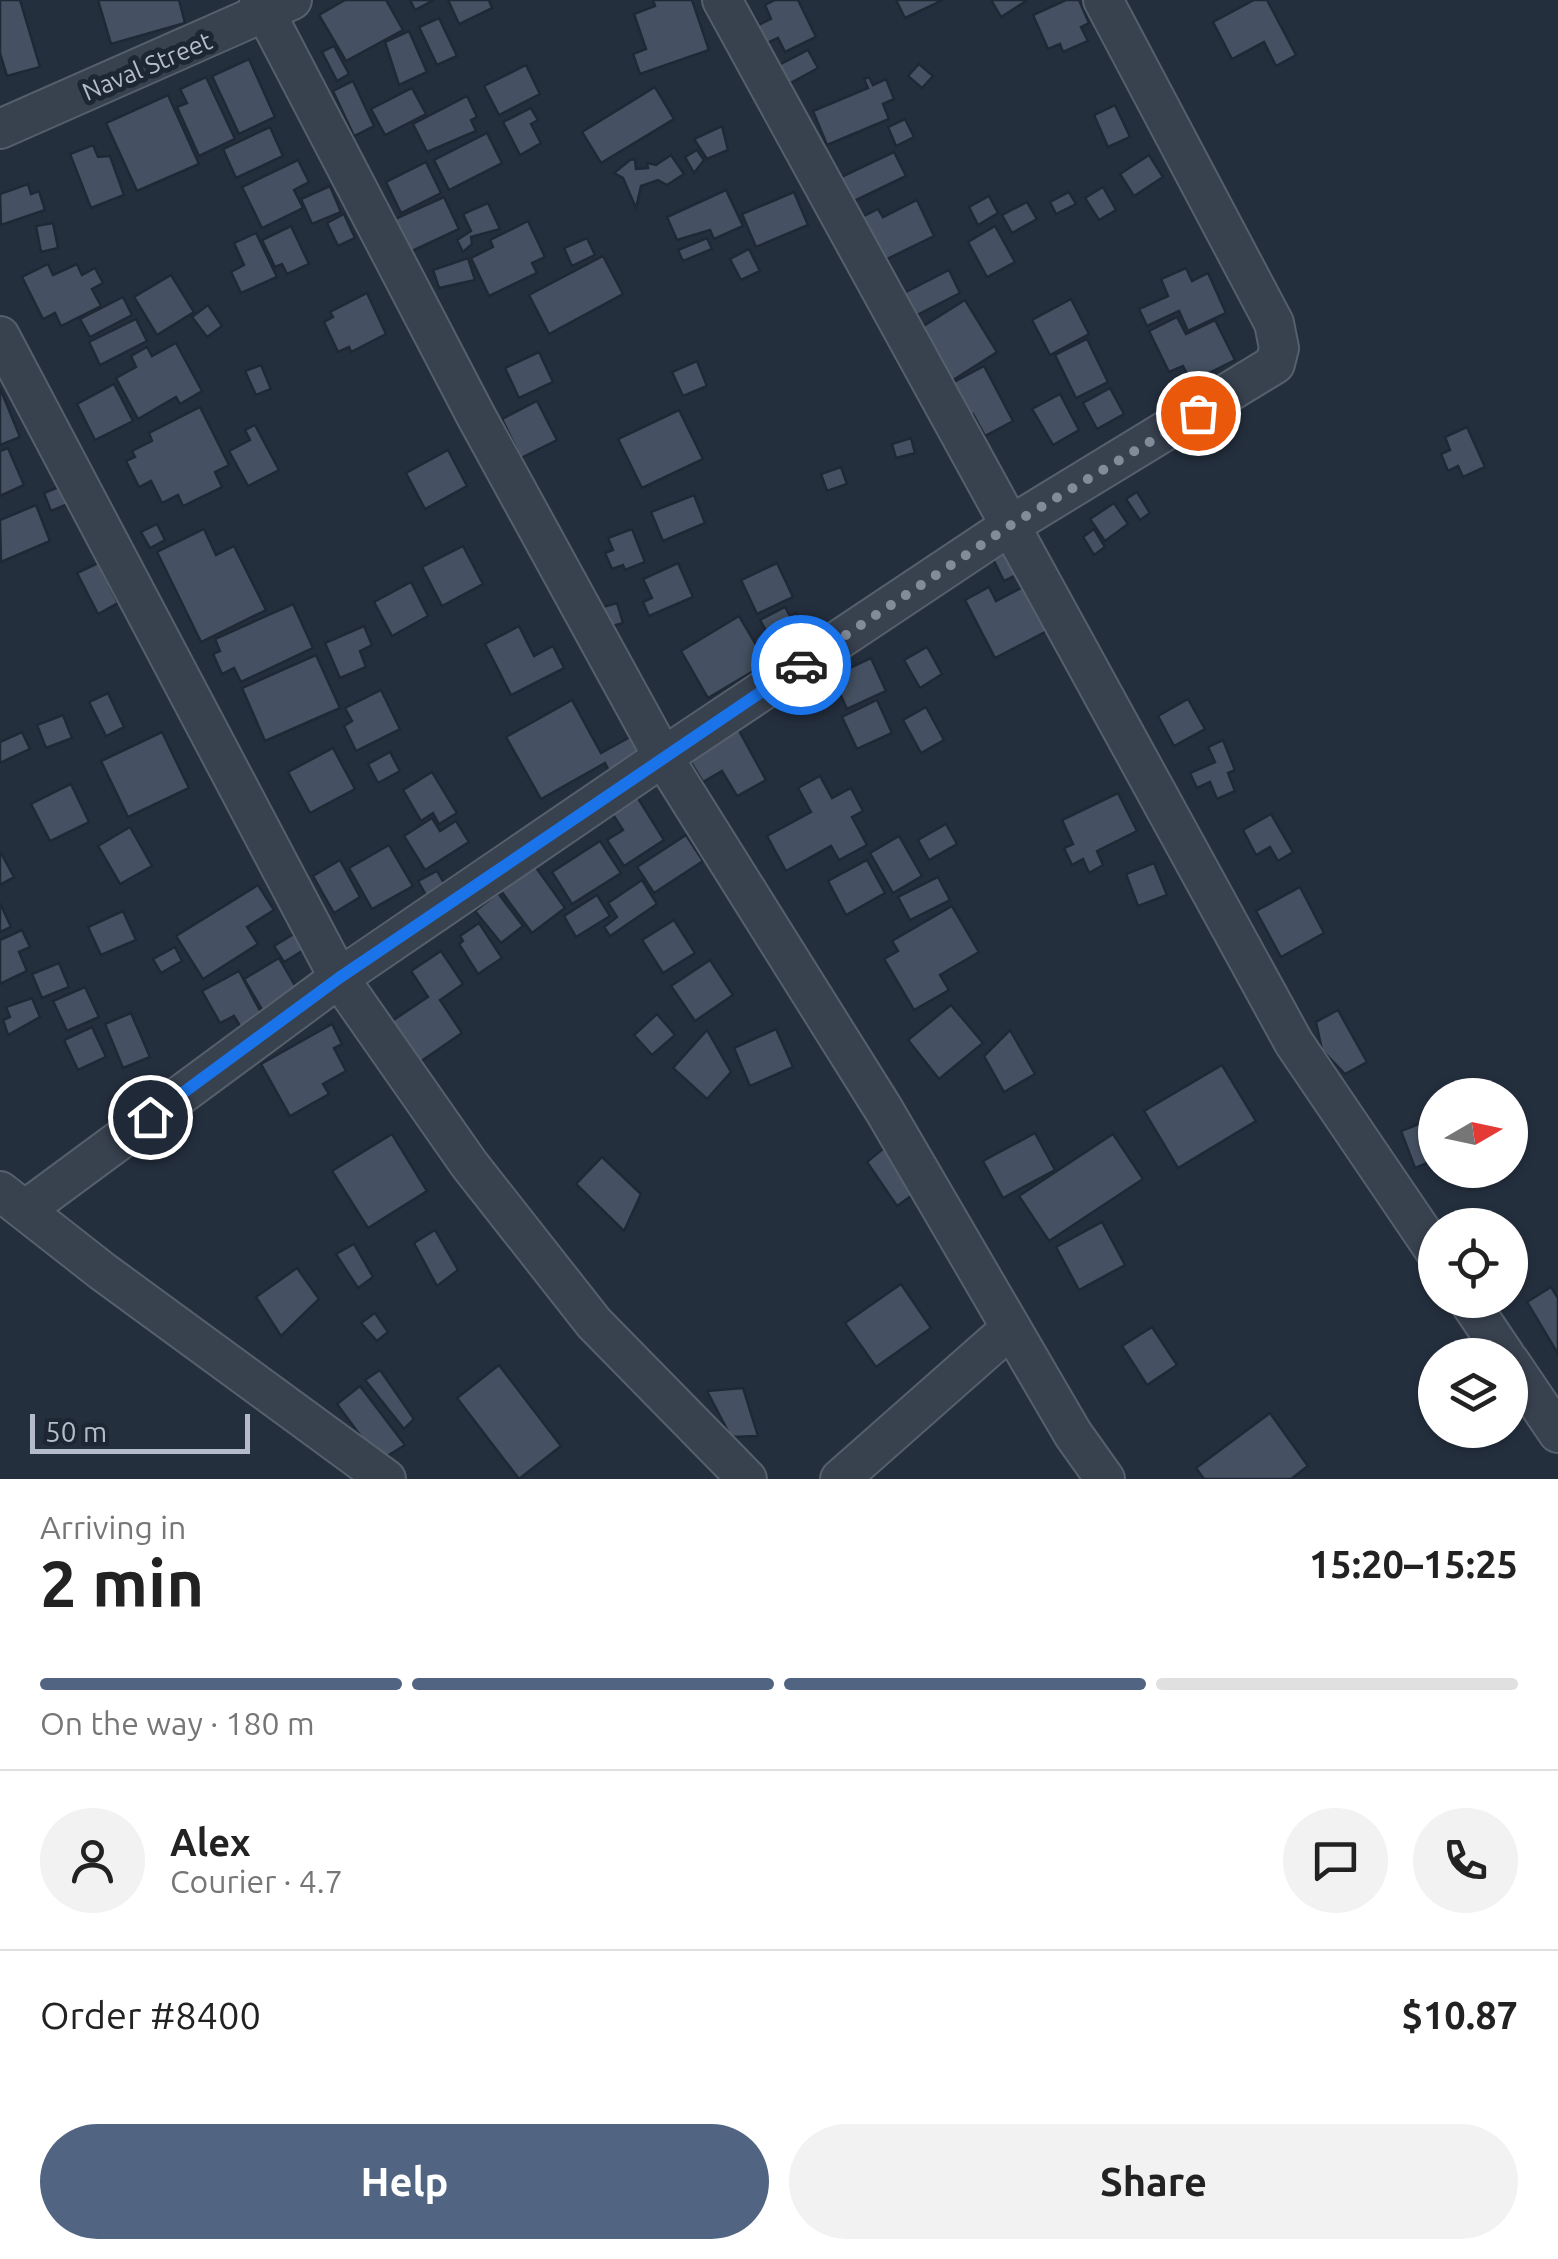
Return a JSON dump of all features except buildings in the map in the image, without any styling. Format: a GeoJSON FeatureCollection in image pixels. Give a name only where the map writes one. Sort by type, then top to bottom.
{"type":"FeatureCollection","features":[{"type":"Feature","properties":{"kind":"street"},"geometry":{"type":"LineString","coordinates":[[722,0],[1294,1043],[1418,1226]]}},
{"type":"Feature","properties":{"kind":"street"},"geometry":{"type":"LineString","coordinates":[[386,1479],[12,1200],[1011,525],[1275,364],[1279,348],[1274,323],[1103,0]]}},
{"type":"Feature","properties":{"kind":"street"},"geometry":{"type":"LineString","coordinates":[[273,5],[476,416],[663,757],[884,1110],[1073,1434],[1105,1479]]}},
{"type":"Feature","properties":{"kind":"street","name":"Naval Street"},"geometry":{"type":"LineString","coordinates":[[0,129],[273,5]]}},
{"type":"Feature","properties":{"kind":"street"},"geometry":{"type":"LineString","coordinates":[[0,336],[339,978],[469,1164],[594,1323],[747,1479]]}},
{"type":"Feature","properties":{"kind":"street"},"geometry":{"type":"LineString","coordinates":[[840,1479],[1012,1328]]}},
{"type":"Feature","properties":{"kind":"street"},"geometry":{"type":"LineString","coordinates":[[1528,1389],[1558,1433]]}},
{"type":"Feature","properties":{"kind":"way so far"},"geometry":{"type":"LineString","coordinates":[[801,665],[1011,525],[1198,413]]}},
{"type":"Feature","properties":{"kind":"route"},"geometry":{"type":"LineString","coordinates":[[150,1117],[339,978],[801,665]]}}]}
